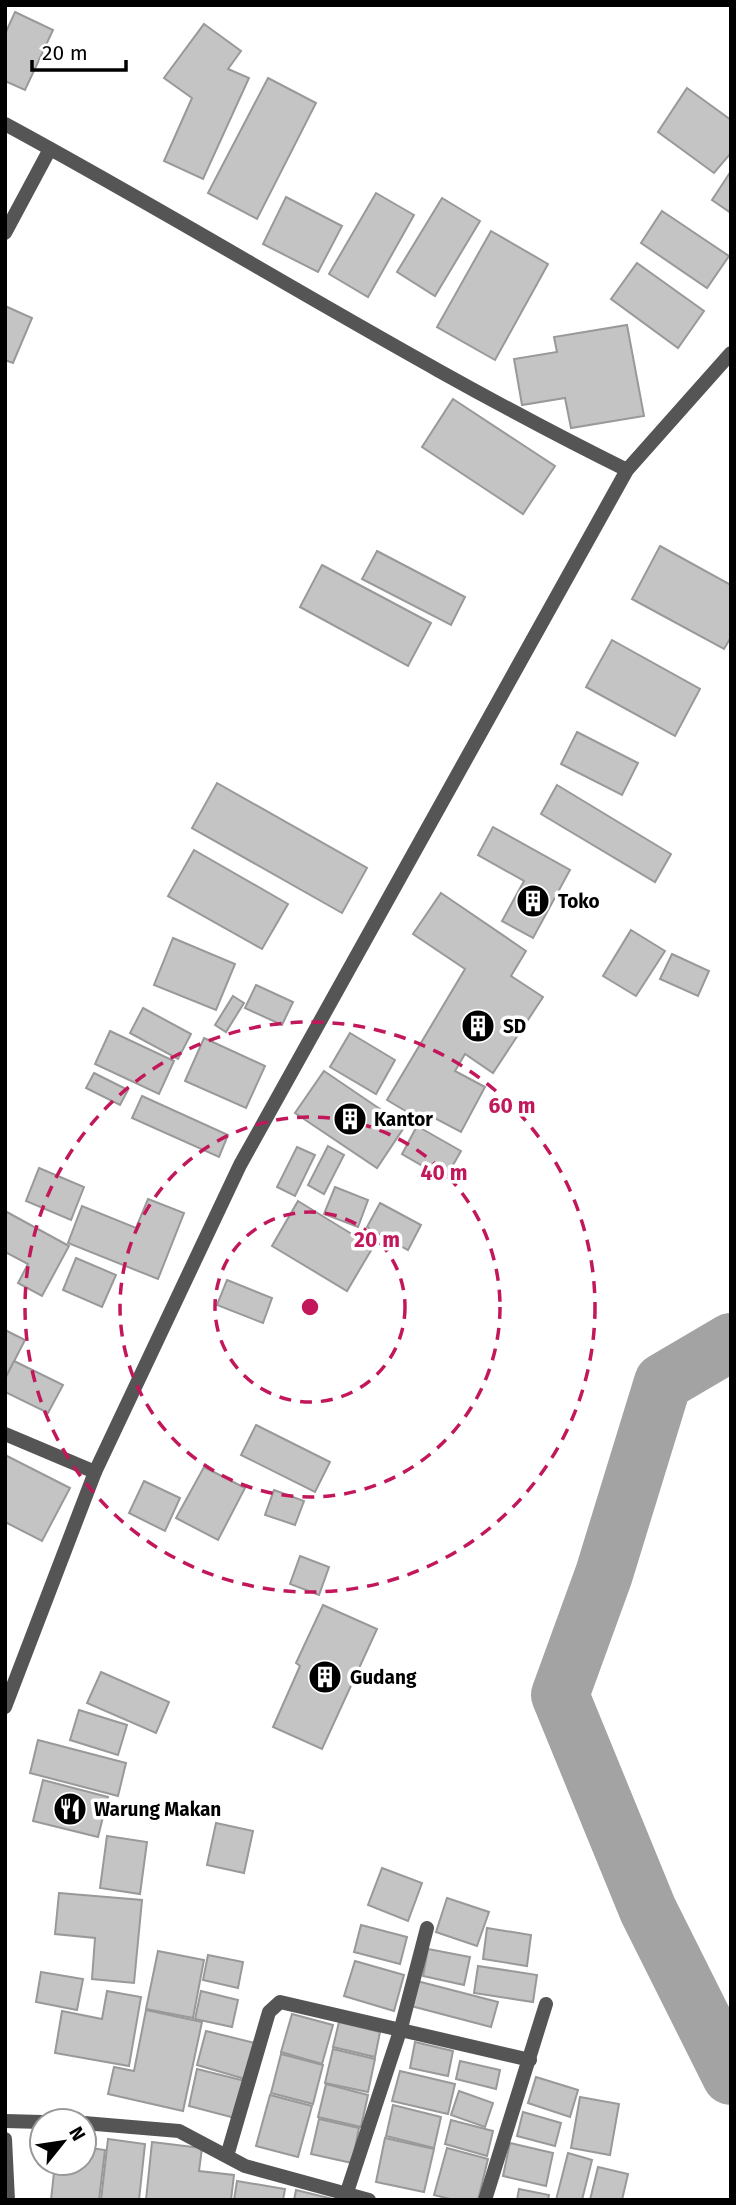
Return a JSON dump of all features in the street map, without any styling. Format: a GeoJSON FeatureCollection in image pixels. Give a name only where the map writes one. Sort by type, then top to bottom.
{"type":"FeatureCollection","features":[{"type":"Feature","properties":{"kind":"street"},"geometry":{"type":"LineString","coordinates":[[5,124],[115,182],[362,328],[543,428],[627,470]]}},
{"type":"Feature","properties":{"kind":"street"},"geometry":{"type":"LineString","coordinates":[[5,233],[50,149]]}},
{"type":"Feature","properties":{"kind":"street"},"geometry":{"type":"LineString","coordinates":[[5,1707],[95,1472],[240,1165],[627,470],[731,353]]}},
{"type":"Feature","properties":{"kind":"street"},"geometry":{"type":"LineString","coordinates":[[5,1434],[95,1472]]}},
{"type":"Feature","properties":{"kind":"street"},"geometry":{"type":"LineString","coordinates":[[347,2192],[401,2028],[427,1928]]}},
{"type":"Feature","properties":{"kind":"street"},"geometry":{"type":"LineString","coordinates":[[227,2156],[269,2012],[275,2005],[288,2001],[401,2028],[489,2053],[530,2060]]}},
{"type":"Feature","properties":{"kind":"street"},"geometry":{"type":"LineString","coordinates":[[485,2200],[546,2004]]}},
{"type":"Feature","properties":{"kind":"street"},"geometry":{"type":"LineString","coordinates":[[5,2121],[28,2122]]}},
{"type":"Feature","properties":{"kind":"street"},"geometry":{"type":"LineString","coordinates":[[98,2124],[180,2131],[266,2173],[347,2192],[369,2200]]}},
{"type":"Feature","properties":{"kind":"street"},"geometry":{"type":"LineString","coordinates":[[5,2139],[8,2200]]}},
{"type":"Feature","properties":{"kind":"building"},"geometry":{"type":"Polygon","coordinates":[[[15,12],[53,30],[25,90],[5,81],[5,34],[15,12]]]}},
{"type":"Feature","properties":{"kind":"building"},"geometry":{"type":"Polygon","coordinates":[[[204,24],[241,51],[228,69],[249,78],[203,179],[164,161],[192,98],[164,78],[204,24]]]}},
{"type":"Feature","properties":{"kind":"building"},"geometry":{"type":"Polygon","coordinates":[[[268,78],[316,103],[257,219],[208,193],[268,78]]]}},
{"type":"Feature","properties":{"kind":"building"},"geometry":{"type":"Polygon","coordinates":[[[687,88],[731,120],[731,153],[714,173],[658,132],[687,88]]]}},
{"type":"Feature","properties":{"kind":"building"},"geometry":{"type":"Polygon","coordinates":[[[731,171],[731,213],[712,200],[731,171]]]}},
{"type":"Feature","properties":{"kind":"building"},"geometry":{"type":"Polygon","coordinates":[[[376,193],[414,215],[368,297],[329,274],[376,193]]]}},
{"type":"Feature","properties":{"kind":"building"},"geometry":{"type":"Polygon","coordinates":[[[286,197],[342,226],[318,272],[263,244],[286,197]]]}},
{"type":"Feature","properties":{"kind":"building"},"geometry":{"type":"Polygon","coordinates":[[[442,198],[480,221],[435,296],[397,272],[442,198]]]}},
{"type":"Feature","properties":{"kind":"building"},"geometry":{"type":"Polygon","coordinates":[[[662,211],[729,256],[707,288],[641,243],[662,211]]]}},
{"type":"Feature","properties":{"kind":"building"},"geometry":{"type":"Polygon","coordinates":[[[491,231],[548,264],[495,360],[437,327],[491,231]]]}},
{"type":"Feature","properties":{"kind":"building"},"geometry":{"type":"Polygon","coordinates":[[[637,263],[704,311],[678,348],[611,299],[637,263]]]}},
{"type":"Feature","properties":{"kind":"building"},"geometry":{"type":"Polygon","coordinates":[[[5,306],[32,318],[13,363],[5,360],[5,306]]]}},
{"type":"Feature","properties":{"kind":"building"},"geometry":{"type":"Polygon","coordinates":[[[627,325],[644,416],[571,428],[565,398],[522,405],[514,359],[557,352],[554,337],[627,325]]]}},
{"type":"Feature","properties":{"kind":"building"},"geometry":{"type":"Polygon","coordinates":[[[453,399],[555,466],[523,514],[422,447],[453,399]]]}},
{"type":"Feature","properties":{"kind":"building"},"geometry":{"type":"Polygon","coordinates":[[[660,546],[731,585],[731,637],[724,649],[632,599],[660,546]]]}},
{"type":"Feature","properties":{"kind":"building"},"geometry":{"type":"Polygon","coordinates":[[[377,551],[465,597],[451,625],[362,579],[377,551]]]}},
{"type":"Feature","properties":{"kind":"building"},"geometry":{"type":"Polygon","coordinates":[[[322,565],[431,623],[408,666],[300,607],[322,565]]]}},
{"type":"Feature","properties":{"kind":"building"},"geometry":{"type":"Polygon","coordinates":[[[612,640],[700,689],[675,736],[586,687],[612,640]]]}},
{"type":"Feature","properties":{"kind":"building"},"geometry":{"type":"Polygon","coordinates":[[[577,732],[638,763],[622,795],[561,764],[577,732]]]}},
{"type":"Feature","properties":{"kind":"building"},"geometry":{"type":"Polygon","coordinates":[[[217,783],[367,868],[342,913],[192,828],[217,783]]]}},
{"type":"Feature","properties":{"kind":"building"},"geometry":{"type":"Polygon","coordinates":[[[557,785],[671,854],[655,882],[541,814],[557,785]]]}},
{"type":"Feature","properties":{"kind":"building","name":"Toko"},"geometry":{"type":"Polygon","coordinates":[[[493,827],[570,870],[533,938],[502,921],[524,881],[478,855],[493,827]]]}},
{"type":"Feature","properties":{"kind":"building"},"geometry":{"type":"Polygon","coordinates":[[[194,850],[288,904],[262,949],[168,896],[194,850]]]}},
{"type":"Feature","properties":{"kind":"building","name":"SD"},"geometry":{"type":"Polygon","coordinates":[[[441,893],[526,951],[511,976],[543,997],[493,1073],[465,1054],[455,1071],[485,1087],[461,1132],[429,1115],[424,1122],[387,1100],[465,969],[413,934],[441,893]]]}},
{"type":"Feature","properties":{"kind":"building"},"geometry":{"type":"Polygon","coordinates":[[[631,930],[665,951],[636,996],[603,976],[631,930]]]}},
{"type":"Feature","properties":{"kind":"building"},"geometry":{"type":"Polygon","coordinates":[[[173,938],[235,964],[216,1010],[154,985],[173,938]]]}},
{"type":"Feature","properties":{"kind":"building"},"geometry":{"type":"Polygon","coordinates":[[[672,954],[709,971],[698,996],[660,979],[672,954]]]}},
{"type":"Feature","properties":{"kind":"building"},"geometry":{"type":"Polygon","coordinates":[[[256,985],[293,1002],[282,1025],[245,1008],[256,985]]]}},
{"type":"Feature","properties":{"kind":"building"},"geometry":{"type":"Polygon","coordinates":[[[233,996],[244,1003],[226,1032],[215,1025],[233,996]]]}},
{"type":"Feature","properties":{"kind":"building"},"geometry":{"type":"Polygon","coordinates":[[[143,1008],[191,1034],[178,1059],[130,1033],[143,1008]]]}},
{"type":"Feature","properties":{"kind":"building"},"geometry":{"type":"Polygon","coordinates":[[[110,1031],[174,1061],[159,1094],[95,1064],[110,1031]]]}},
{"type":"Feature","properties":{"kind":"building"},"geometry":{"type":"Polygon","coordinates":[[[350,1033],[395,1060],[376,1094],[330,1067],[350,1033]]]}},
{"type":"Feature","properties":{"kind":"building"},"geometry":{"type":"Polygon","coordinates":[[[204,1038],[265,1066],[246,1108],[185,1081],[204,1038]]]}},
{"type":"Feature","properties":{"kind":"building","name":"Kantor"},"geometry":{"type":"Polygon","coordinates":[[[324,1071],[405,1126],[377,1168],[295,1113],[324,1071]]]}},
{"type":"Feature","properties":{"kind":"building"},"geometry":{"type":"Polygon","coordinates":[[[94,1073],[128,1090],[120,1105],[86,1088],[94,1073]]]}},
{"type":"Feature","properties":{"kind":"building"},"geometry":{"type":"Polygon","coordinates":[[[142,1096],[228,1135],[219,1157],[132,1118],[142,1096]]]}},
{"type":"Feature","properties":{"kind":"building"},"geometry":{"type":"Polygon","coordinates":[[[417,1126],[461,1151],[445,1179],[402,1154],[417,1126]]]}},
{"type":"Feature","properties":{"kind":"building"},"geometry":{"type":"Polygon","coordinates":[[[328,1146],[344,1155],[324,1194],[308,1185],[328,1146]]]}},
{"type":"Feature","properties":{"kind":"building"},"geometry":{"type":"Polygon","coordinates":[[[297,1147],[315,1155],[295,1196],[277,1187],[297,1147]]]}},
{"type":"Feature","properties":{"kind":"building"},"geometry":{"type":"Polygon","coordinates":[[[39,1168],[84,1187],[71,1220],[26,1201],[39,1168]]]}},
{"type":"Feature","properties":{"kind":"building"},"geometry":{"type":"Polygon","coordinates":[[[335,1187],[368,1200],[358,1227],[324,1214],[335,1187]]]}},
{"type":"Feature","properties":{"kind":"building"},"geometry":{"type":"Polygon","coordinates":[[[148,1199],[184,1213],[158,1279],[68,1243],[82,1206],[136,1228],[148,1199]]]}},
{"type":"Feature","properties":{"kind":"building"},"geometry":{"type":"Polygon","coordinates":[[[298,1201],[373,1247],[347,1291],[272,1246],[298,1201]]]}},
{"type":"Feature","properties":{"kind":"building"},"geometry":{"type":"Polygon","coordinates":[[[380,1203],[421,1225],[408,1250],[367,1227],[380,1203]]]}},
{"type":"Feature","properties":{"kind":"building"},"geometry":{"type":"Polygon","coordinates":[[[5,1211],[69,1246],[42,1296],[18,1283],[28,1264],[5,1252],[5,1211]]]}},
{"type":"Feature","properties":{"kind":"building"},"geometry":{"type":"Polygon","coordinates":[[[76,1258],[116,1275],[102,1307],[63,1290],[76,1258]]]}},
{"type":"Feature","properties":{"kind":"building"},"geometry":{"type":"Polygon","coordinates":[[[227,1280],[272,1298],[263,1323],[217,1305],[227,1280]]]}},
{"type":"Feature","properties":{"kind":"building"},"geometry":{"type":"Polygon","coordinates":[[[5,1330],[25,1340],[5,1379],[5,1330]]]}},
{"type":"Feature","properties":{"kind":"building"},"geometry":{"type":"Polygon","coordinates":[[[14,1361],[63,1385],[48,1413],[5,1392],[5,1379],[14,1361]]]}},
{"type":"Feature","properties":{"kind":"building"},"geometry":{"type":"Polygon","coordinates":[[[256,1425],[330,1462],[315,1492],[241,1455],[256,1425]]]}},
{"type":"Feature","properties":{"kind":"building"},"geometry":{"type":"Polygon","coordinates":[[[5,1455],[70,1488],[42,1541],[5,1522],[5,1455]]]}},
{"type":"Feature","properties":{"kind":"building"},"geometry":{"type":"Polygon","coordinates":[[[204,1467],[245,1488],[218,1540],[176,1518],[204,1467]]]}},
{"type":"Feature","properties":{"kind":"building"},"geometry":{"type":"Polygon","coordinates":[[[144,1481],[180,1498],[165,1531],[129,1513],[144,1481]]]}},
{"type":"Feature","properties":{"kind":"building"},"geometry":{"type":"Polygon","coordinates":[[[274,1490],[304,1501],[295,1525],[265,1515],[274,1490]]]}},
{"type":"Feature","properties":{"kind":"building"},"geometry":{"type":"Polygon","coordinates":[[[300,1556],[329,1567],[319,1595],[290,1584],[300,1556]]]}},
{"type":"Feature","properties":{"kind":"building","name":"Gudang"},"geometry":{"type":"Polygon","coordinates":[[[323,1605],[377,1629],[322,1749],[273,1727],[300,1666],[296,1663],[323,1605]]]}},
{"type":"Feature","properties":{"kind":"building"},"geometry":{"type":"Polygon","coordinates":[[[101,1672],[169,1702],[156,1733],[87,1703],[101,1672]]]}},
{"type":"Feature","properties":{"kind":"building"},"geometry":{"type":"Polygon","coordinates":[[[79,1710],[127,1725],[118,1755],[70,1740],[79,1710]]]}},
{"type":"Feature","properties":{"kind":"building"},"geometry":{"type":"Polygon","coordinates":[[[38,1740],[126,1763],[118,1796],[30,1773],[38,1740]]]}},
{"type":"Feature","properties":{"kind":"building","name":"Warung Makan"},"geometry":{"type":"Polygon","coordinates":[[[43,1780],[108,1797],[98,1837],[33,1821],[43,1780]]]}},
{"type":"Feature","properties":{"kind":"building"},"geometry":{"type":"Polygon","coordinates":[[[216,1823],[253,1831],[244,1873],[207,1865],[216,1823]]]}},
{"type":"Feature","properties":{"kind":"building"},"geometry":{"type":"Polygon","coordinates":[[[107,1836],[147,1842],[140,1894],[100,1888],[107,1836]]]}},
{"type":"Feature","properties":{"kind":"building"},"geometry":{"type":"Polygon","coordinates":[[[382,1868],[422,1883],[408,1921],[368,1905],[382,1868]]]}},
{"type":"Feature","properties":{"kind":"building"},"geometry":{"type":"Polygon","coordinates":[[[59,1893],[142,1900],[134,1983],[92,1979],[95,1938],[55,1934],[59,1893]]]}},
{"type":"Feature","properties":{"kind":"building"},"geometry":{"type":"Polygon","coordinates":[[[447,1898],[489,1912],[477,1946],[436,1932],[447,1898]]]}},
{"type":"Feature","properties":{"kind":"building"},"geometry":{"type":"Polygon","coordinates":[[[361,1925],[407,1937],[400,1964],[354,1952],[361,1925]]]}},
{"type":"Feature","properties":{"kind":"building"},"geometry":{"type":"Polygon","coordinates":[[[487,1928],[531,1935],[527,1966],[483,1959],[487,1928]]]}},
{"type":"Feature","properties":{"kind":"building"},"geometry":{"type":"Polygon","coordinates":[[[428,1949],[470,1957],[464,1985],[423,1976],[428,1949]]]}},
{"type":"Feature","properties":{"kind":"building"},"geometry":{"type":"Polygon","coordinates":[[[158,1951],[204,1960],[193,2018],[146,2009],[158,1951]]]}},
{"type":"Feature","properties":{"kind":"building"},"geometry":{"type":"Polygon","coordinates":[[[208,1955],[243,1962],[238,1988],[203,1980],[208,1955]]]}},
{"type":"Feature","properties":{"kind":"building"},"geometry":{"type":"Polygon","coordinates":[[[355,1961],[404,1975],[394,2011],[344,1996],[355,1961]]]}},
{"type":"Feature","properties":{"kind":"building"},"geometry":{"type":"Polygon","coordinates":[[[478,1966],[537,1975],[533,2002],[474,1993],[478,1966]]]}},
{"type":"Feature","properties":{"kind":"building"},"geometry":{"type":"Polygon","coordinates":[[[41,1972],[83,1979],[77,2010],[36,2002],[41,1972]]]}},
{"type":"Feature","properties":{"kind":"building"},"geometry":{"type":"Polygon","coordinates":[[[417,1981],[498,2002],[491,2027],[411,2006],[417,1981]]]}},
{"type":"Feature","properties":{"kind":"building"},"geometry":{"type":"Polygon","coordinates":[[[107,1991],[141,1997],[129,2066],[55,2053],[62,2011],[102,2019],[107,1991]]]}},
{"type":"Feature","properties":{"kind":"building"},"geometry":{"type":"Polygon","coordinates":[[[201,1991],[238,2000],[232,2027],[195,2019],[201,1991]]]}},
{"type":"Feature","properties":{"kind":"building"},"geometry":{"type":"Polygon","coordinates":[[[146,2010],[202,2022],[183,2111],[108,2094],[114,2067],[134,2071],[146,2010]]]}},
{"type":"Feature","properties":{"kind":"building"},"geometry":{"type":"Polygon","coordinates":[[[292,2014],[333,2025],[322,2064],[281,2052],[292,2014]]]}},
{"type":"Feature","properties":{"kind":"building"},"geometry":{"type":"Polygon","coordinates":[[[339,2022],[380,2032],[375,2057],[333,2047],[339,2022]]]}},
{"type":"Feature","properties":{"kind":"building"},"geometry":{"type":"Polygon","coordinates":[[[206,2031],[255,2043],[245,2079],[197,2065],[206,2031]]]}},
{"type":"Feature","properties":{"kind":"building"},"geometry":{"type":"Polygon","coordinates":[[[415,2042],[453,2051],[448,2076],[410,2068],[415,2042]]]}},
{"type":"Feature","properties":{"kind":"building"},"geometry":{"type":"Polygon","coordinates":[[[333,2049],[375,2059],[368,2092],[325,2083],[333,2049]]]}},
{"type":"Feature","properties":{"kind":"building"},"geometry":{"type":"Polygon","coordinates":[[[281,2054],[323,2065],[313,2104],[271,2093],[281,2054]]]}},
{"type":"Feature","properties":{"kind":"building"},"geometry":{"type":"Polygon","coordinates":[[[460,2061],[500,2070],[496,2089],[456,2079],[460,2061]]]}},
{"type":"Feature","properties":{"kind":"building"},"geometry":{"type":"Polygon","coordinates":[[[197,2069],[245,2081],[235,2118],[189,2106],[197,2069]]]}},
{"type":"Feature","properties":{"kind":"building"},"geometry":{"type":"Polygon","coordinates":[[[400,2071],[455,2084],[448,2114],[392,2101],[400,2071]]]}},
{"type":"Feature","properties":{"kind":"building"},"geometry":{"type":"Polygon","coordinates":[[[536,2077],[578,2090],[570,2117],[528,2103],[536,2077]]]}},
{"type":"Feature","properties":{"kind":"building"},"geometry":{"type":"Polygon","coordinates":[[[326,2084],[368,2095],[361,2127],[318,2117],[326,2084]]]}},
{"type":"Feature","properties":{"kind":"building"},"geometry":{"type":"Polygon","coordinates":[[[459,2091],[493,2103],[485,2127],[451,2115],[459,2091]]]}},
{"type":"Feature","properties":{"kind":"building"},"geometry":{"type":"Polygon","coordinates":[[[270,2095],[312,2106],[298,2157],[256,2146],[270,2095]]]}},
{"type":"Feature","properties":{"kind":"building"},"geometry":{"type":"Polygon","coordinates":[[[580,2097],[619,2104],[610,2155],[571,2148],[580,2097]]]}},
{"type":"Feature","properties":{"kind":"building"},"geometry":{"type":"Polygon","coordinates":[[[393,2105],[441,2117],[434,2148],[386,2136],[393,2105]]]}},
{"type":"Feature","properties":{"kind":"building"},"geometry":{"type":"Polygon","coordinates":[[[523,2112],[561,2123],[555,2146],[517,2136],[523,2112]]]}},
{"type":"Feature","properties":{"kind":"building"},"geometry":{"type":"Polygon","coordinates":[[[319,2119],[359,2128],[352,2163],[311,2154],[319,2119]]]}},
{"type":"Feature","properties":{"kind":"building"},"geometry":{"type":"Polygon","coordinates":[[[451,2120],[493,2131],[487,2156],[445,2144],[451,2120]]]}},
{"type":"Feature","properties":{"kind":"building"},"geometry":{"type":"Polygon","coordinates":[[[385,2138],[434,2149],[424,2192],[376,2182],[385,2138]]]}},
{"type":"Feature","properties":{"kind":"building"},"geometry":{"type":"Polygon","coordinates":[[[108,2139],[145,2144],[139,2200],[101,2200],[108,2139]]]}},
{"type":"Feature","properties":{"kind":"building"},"geometry":{"type":"Polygon","coordinates":[[[152,2142],[202,2148],[199,2171],[234,2175],[231,2200],[146,2200],[152,2142]]]}},
{"type":"Feature","properties":{"kind":"building"},"geometry":{"type":"Polygon","coordinates":[[[510,2143],[553,2153],[546,2186],[503,2176],[510,2143]]]}},
{"type":"Feature","properties":{"kind":"building"},"geometry":{"type":"Polygon","coordinates":[[[447,2148],[488,2159],[478,2200],[454,2200],[434,2195],[447,2148]]]}},
{"type":"Feature","properties":{"kind":"building"},"geometry":{"type":"Polygon","coordinates":[[[98,2149],[105,2150],[99,2200],[51,2200],[53,2177],[98,2177],[98,2149]]]}},
{"type":"Feature","properties":{"kind":"building"},"geometry":{"type":"Polygon","coordinates":[[[568,2153],[592,2160],[582,2200],[556,2200],[568,2153]]]}},
{"type":"Feature","properties":{"kind":"building"},"geometry":{"type":"Polygon","coordinates":[[[598,2167],[628,2174],[622,2200],[590,2200],[598,2167]]]}},
{"type":"Feature","properties":{"kind":"building"},"geometry":{"type":"Polygon","coordinates":[[[237,2181],[285,2189],[283,2200],[234,2200],[237,2181]]]}},
{"type":"Feature","properties":{"kind":"building"},"geometry":{"type":"Polygon","coordinates":[[[519,2189],[549,2195],[548,2200],[517,2200],[519,2189]]]}},
{"type":"Feature","properties":{"kind":"building"},"geometry":{"type":"Polygon","coordinates":[[[296,2190],[333,2199],[294,2200],[296,2190]]]}},
{"type":"Feature","properties":{"kind":"waterway"},"geometry":{"type":"LineString","coordinates":[[731,1342],[663,1382],[604,1574],[560,1695],[648,1910],[731,2076]]}},
{"type":"Feature","properties":{"kind":"place","name":"Toko"},"geometry":{"type":"Point","coordinates":[533,901]}},
{"type":"Feature","properties":{"kind":"place","name":"SD"},"geometry":{"type":"Point","coordinates":[478,1026]}},
{"type":"Feature","properties":{"kind":"place","name":"Kantor"},"geometry":{"type":"Point","coordinates":[350,1119]}},
{"type":"Feature","properties":{"kind":"place","name":"Gudang"},"geometry":{"type":"Point","coordinates":[325,1677]}},
{"type":"Feature","properties":{"kind":"place","name":"Warung Makan"},"geometry":{"type":"Point","coordinates":[70,1809]}}]}
